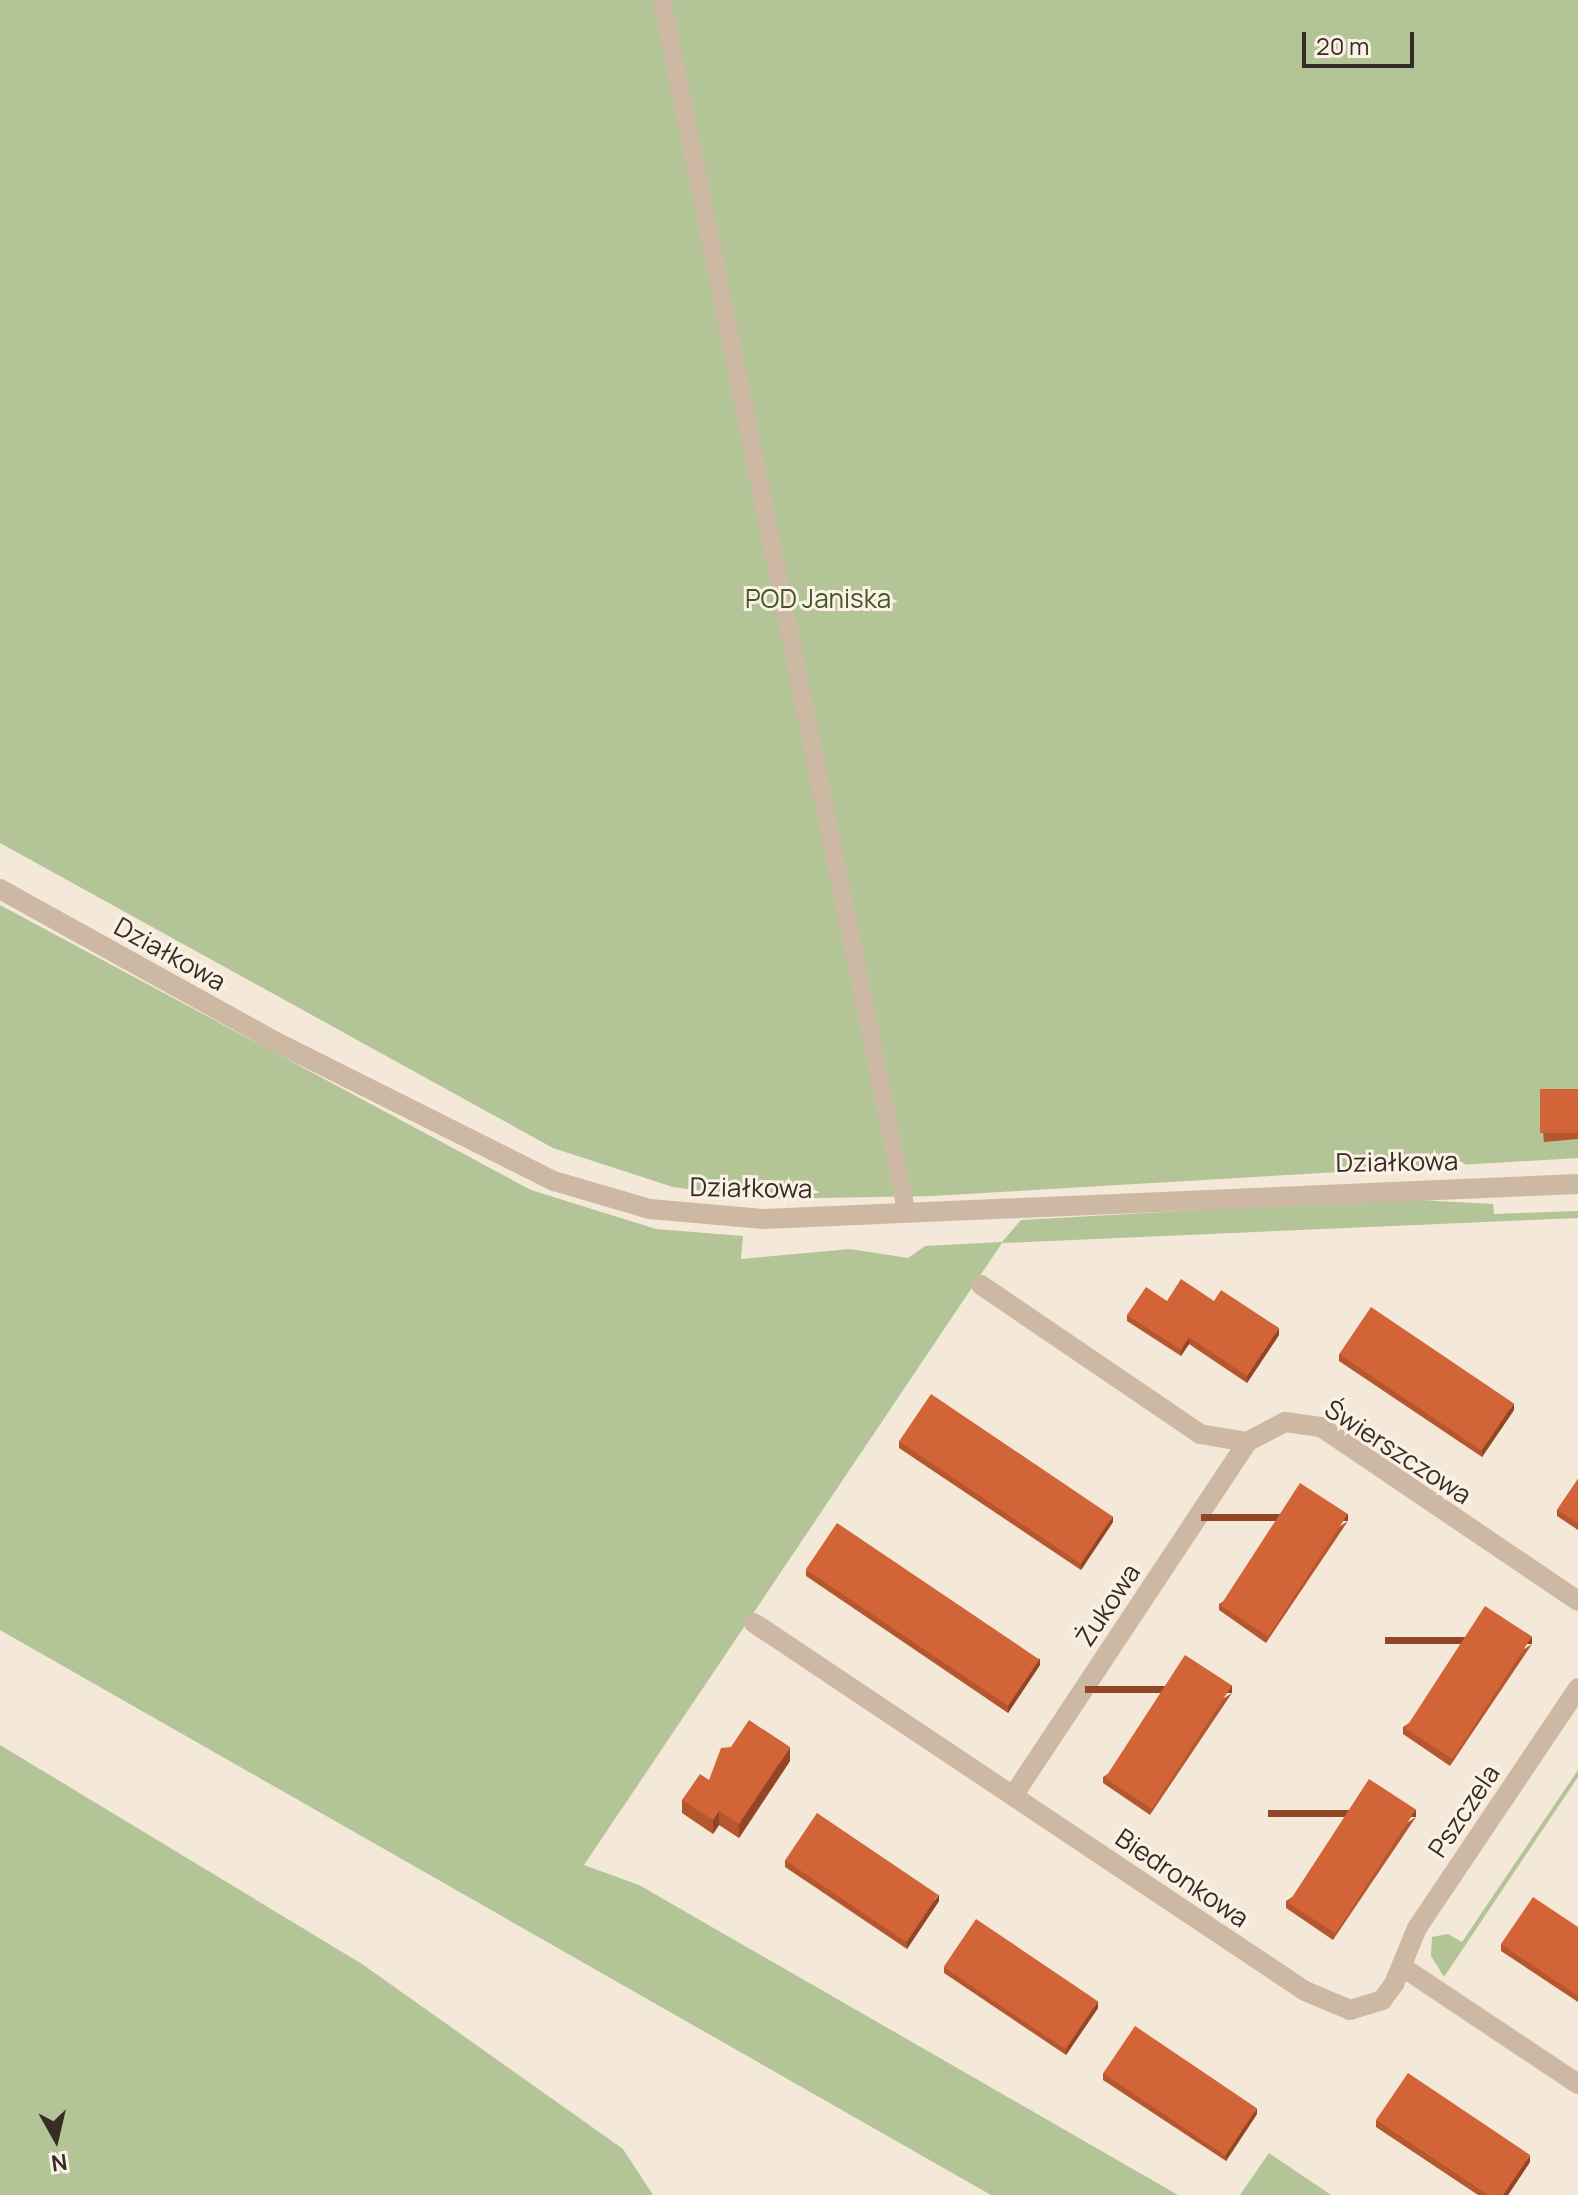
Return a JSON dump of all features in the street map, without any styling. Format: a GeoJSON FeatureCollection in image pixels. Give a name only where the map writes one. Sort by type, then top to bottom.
{"type":"FeatureCollection","features":[{"type":"Feature","properties":{"kind":"street","name":"Działkowa"},"geometry":{"type":"LineString","coordinates":[[0,889],[278,1043],[602,1200],[717,1218],[1578,1184]]}},
{"type":"Feature","properties":{"kind":"street"},"geometry":{"type":"LineString","coordinates":[[981,1285],[1200,1434],[1247,1442]]}},
{"type":"Feature","properties":{"kind":"street","name":"Świerszczowa"},"geometry":{"type":"LineString","coordinates":[[1247,1442],[1285,1422],[1321,1427],[1578,1601]]}},
{"type":"Feature","properties":{"kind":"street","name":"Żukowa"},"geometry":{"type":"LineString","coordinates":[[1013,1796],[1247,1442]]}},
{"type":"Feature","properties":{"kind":"street","name":"Biedronkowa"},"geometry":{"type":"LineString","coordinates":[[754,1623],[1327,2003],[1366,2008],[1382,2000],[1404,1968]]}},
{"type":"Feature","properties":{"kind":"street","name":"Pszczela"},"geometry":{"type":"LineString","coordinates":[[1404,1968],[1417,1928],[1578,1688]]}},
{"type":"Feature","properties":{"kind":"street"},"geometry":{"type":"LineString","coordinates":[[1404,1968],[1578,2084]]}},
{"type":"Feature","properties":{"kind":"lane"},"geometry":{"type":"LineString","coordinates":[[662,0],[906,1210]]}},
{"type":"Feature","properties":{"kind":"green space","name":"POD Janiska"},"geometry":{"type":"Polygon","coordinates":[[[0,0],[1578,0],[1578,1158],[932,1196],[760,1199],[673,1187],[553,1148],[0,843],[0,0]]]}},
{"type":"Feature","properties":{"kind":"green space"},"geometry":{"type":"Polygon","coordinates":[[[0,905],[531,1190],[656,1229],[743,1236],[741,1259],[850,1249],[908,1258],[925,1246],[1002,1242],[1021,1220],[1400,1199],[1493,1204],[1494,1214],[1578,1211],[1578,1218],[1002,1243],[584,1865],[639,1885],[1178,2195],[991,2195],[0,1630],[0,905]]]}},
{"type":"Feature","properties":{"kind":"green space"},"geometry":{"type":"Polygon","coordinates":[[[0,1745],[362,1964],[623,2149],[653,2195],[0,2195],[0,1745]]]}},
{"type":"Feature","properties":{"kind":"green space"},"geometry":{"type":"Polygon","coordinates":[[[1578,1770],[1578,1777],[1444,1977],[1431,1956],[1432,1937],[1448,1934],[1462,1942],[1578,1770]]]}},
{"type":"Feature","properties":{"kind":"green space"},"geometry":{"type":"Polygon","coordinates":[[[1269,2153],[1331,2195],[1240,2195],[1269,2153]]]}},
{"type":"Feature","properties":{"kind":"building"},"geometry":{"type":"Polygon","coordinates":[[[1540,1089],[1578,1089],[1578,1133],[1540,1133],[1540,1089]]]}},
{"type":"Feature","properties":{"kind":"building"},"geometry":{"type":"Polygon","coordinates":[[[1181,1279],[1214,1301],[1221,1290],[1279,1328],[1247,1376],[1189,1337],[1181,1350],[1127,1315],[1146,1287],[1167,1301],[1181,1279]]]}},
{"type":"Feature","properties":{"kind":"building"},"geometry":{"type":"Polygon","coordinates":[[[1371,1307],[1514,1403],[1482,1450],[1339,1354],[1371,1307]]]}},
{"type":"Feature","properties":{"kind":"building"},"geometry":{"type":"Polygon","coordinates":[[[931,1394],[1113,1516],[1081,1564],[899,1441],[931,1394]]]}},
{"type":"Feature","properties":{"kind":"building"},"geometry":{"type":"Polygon","coordinates":[[[1578,1479],[1578,1523],[1557,1510],[1578,1479]]]}},
{"type":"Feature","properties":{"kind":"building"},"geometry":{"type":"Polygon","coordinates":[[[1300,1483],[1348,1514],[1268,1636],[1220,1605],[1300,1483]]]}},
{"type":"Feature","properties":{"kind":"building"},"geometry":{"type":"Polygon","coordinates":[[[837,1523],[1039,1659],[1008,1706],[806,1569],[837,1523]]]}},
{"type":"Feature","properties":{"kind":"building"},"geometry":{"type":"Polygon","coordinates":[[[1485,1606],[1532,1636],[1452,1759],[1405,1728],[1485,1606]]]}},
{"type":"Feature","properties":{"kind":"building"},"geometry":{"type":"Polygon","coordinates":[[[1185,1655],[1232,1685],[1152,1809],[1105,1778],[1185,1655]]]}},
{"type":"Feature","properties":{"kind":"building"},"geometry":{"type":"Polygon","coordinates":[[[749,1720],[790,1747],[739,1824],[719,1811],[713,1820],[682,1800],[700,1774],[709,1780],[721,1748],[731,1747],[749,1720]]]}},
{"type":"Feature","properties":{"kind":"building"},"geometry":{"type":"Polygon","coordinates":[[[1369,1779],[1416,1809],[1335,1934],[1288,1903],[1369,1779]]]}},
{"type":"Feature","properties":{"kind":"building"},"geometry":{"type":"Polygon","coordinates":[[[817,1813],[938,1895],[906,1942],[785,1860],[817,1813]]]}},
{"type":"Feature","properties":{"kind":"building"},"geometry":{"type":"Polygon","coordinates":[[[1533,1897],[1578,1927],[1578,1996],[1501,1944],[1533,1897]]]}},
{"type":"Feature","properties":{"kind":"building"},"geometry":{"type":"Polygon","coordinates":[[[976,1919],[1098,2001],[1065,2049],[944,1967],[976,1919]]]}},
{"type":"Feature","properties":{"kind":"building"},"geometry":{"type":"Polygon","coordinates":[[[1135,2026],[1257,2108],[1225,2155],[1103,2073],[1135,2026]]]}},
{"type":"Feature","properties":{"kind":"building"},"geometry":{"type":"Polygon","coordinates":[[[1408,2073],[1530,2155],[1503,2195],[1488,2195],[1376,2120],[1408,2073]]]}}]}
